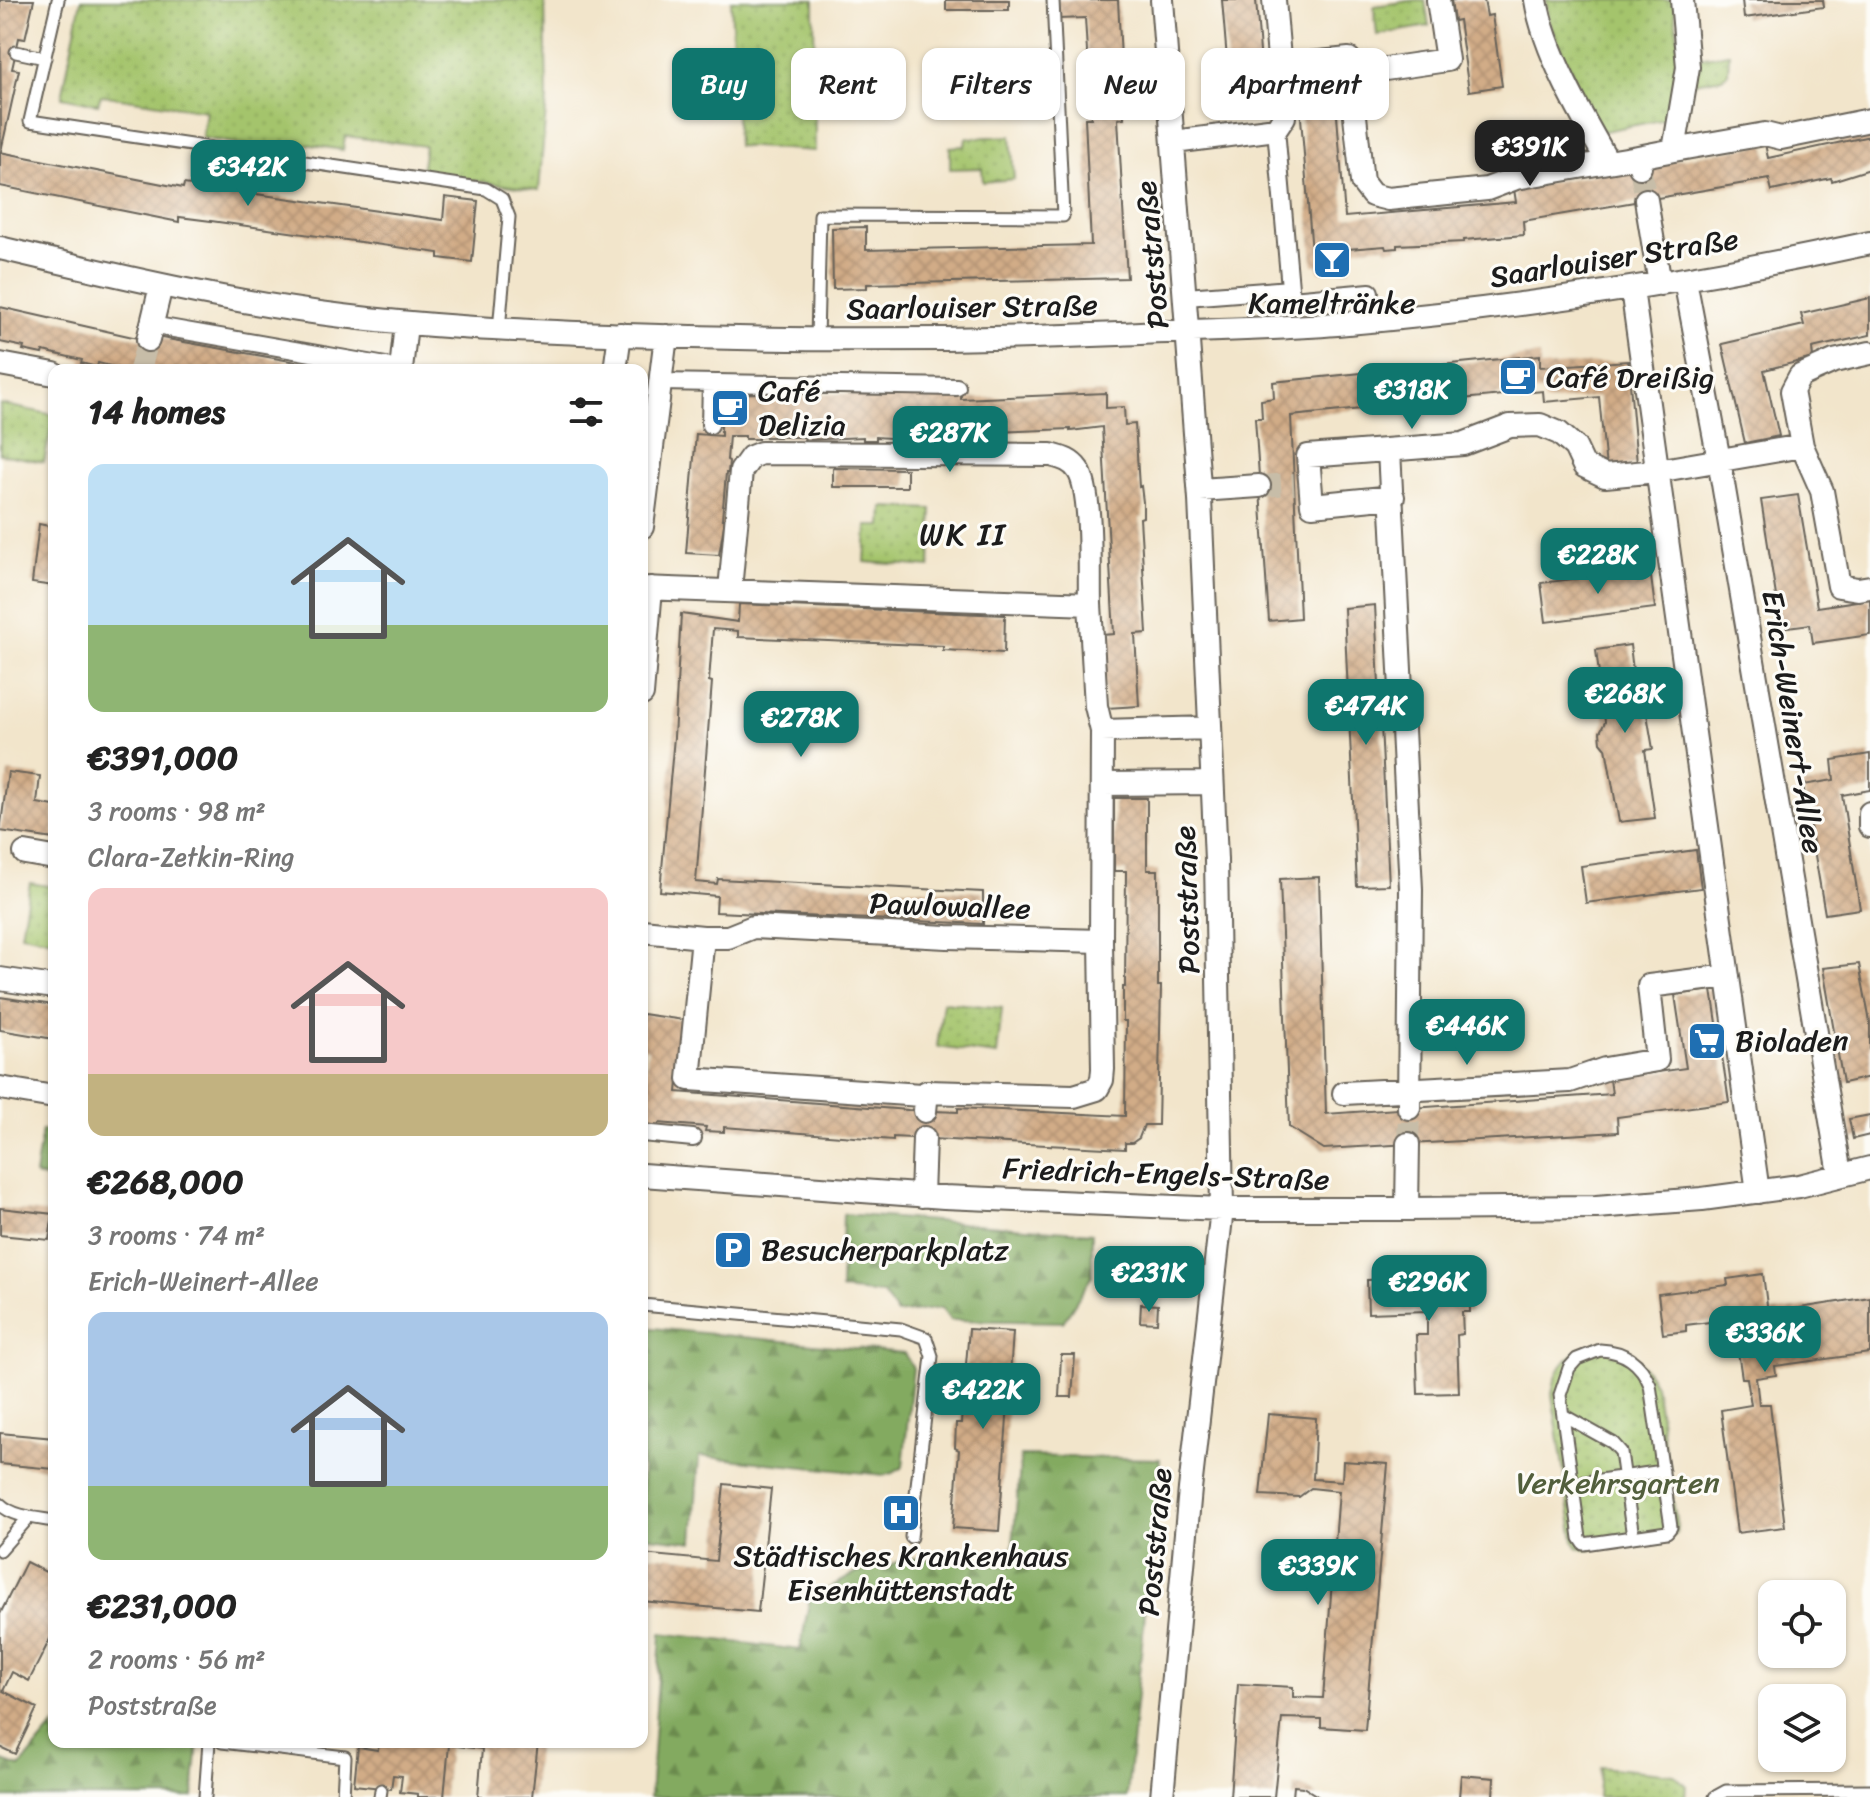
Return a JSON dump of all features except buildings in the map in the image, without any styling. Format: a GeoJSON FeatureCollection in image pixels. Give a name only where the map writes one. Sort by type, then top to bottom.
{"type":"FeatureCollection","features":[{"type":"Feature","properties":{"kind":"street","name":"Poststraße"},"geometry":{"type":"LineString","coordinates":[[1162,0],[1200,490],[1220,988],[1222,1209],[1190,1489],[1162,1797]]}},
{"type":"Feature","properties":{"kind":"street"},"geometry":{"type":"LineString","coordinates":[[1274,0],[1278,48]]}},
{"type":"Feature","properties":{"kind":"street"},"geometry":{"type":"LineString","coordinates":[[1389,68],[1447,60],[1438,0]]}},
{"type":"Feature","properties":{"kind":"street"},"geometry":{"type":"LineString","coordinates":[[1536,0],[1539,21],[1589,129],[1608,162]]}},
{"type":"Feature","properties":{"kind":"street"},"geometry":{"type":"LineString","coordinates":[[1674,150],[1688,67],[1682,0]]}},
{"type":"Feature","properties":{"kind":"street"},"geometry":{"type":"LineString","coordinates":[[1282,120],[1276,129],[1291,299],[1370,292]]}},
{"type":"Feature","properties":{"kind":"street"},"geometry":{"type":"LineString","coordinates":[[1356,120],[1362,182],[1372,195],[1388,199],[1487,189],[1516,178],[1608,162],[1639,162],[1674,150],[1765,134],[1781,138],[1870,120]]}},
{"type":"Feature","properties":{"kind":"street"},"geometry":{"type":"LineString","coordinates":[[1174,142],[1276,129]]}},
{"type":"Feature","properties":{"kind":"street"},"geometry":{"type":"LineString","coordinates":[[1646,200],[1660,284]]}},
{"type":"Feature","properties":{"kind":"street","name":"Saarlouiser Straße"},"geometry":{"type":"LineString","coordinates":[[0,248],[161,286],[285,308],[406,324],[817,341],[1003,339],[1333,324],[1632,289],[1870,243]]}},
{"type":"Feature","properties":{"kind":"street","name":"Erich-Weinert-Allee"},"geometry":{"type":"LineString","coordinates":[[1685,280],[1719,460],[1840,1174]]}},
{"type":"Feature","properties":{"kind":"street"},"geometry":{"type":"LineString","coordinates":[[161,286],[150,332],[367,364]]}},
{"type":"Feature","properties":{"kind":"street"},"geometry":{"type":"LineString","coordinates":[[1186,297],[1290,289]]}},
{"type":"Feature","properties":{"kind":"street"},"geometry":{"type":"LineString","coordinates":[[1632,289],[1758,1192]]}},
{"type":"Feature","properties":{"kind":"street"},"geometry":{"type":"LineString","coordinates":[[395,364],[406,324]]}},
{"type":"Feature","properties":{"kind":"street"},"geometry":{"type":"LineString","coordinates":[[616,364],[620,334]]}},
{"type":"Feature","properties":{"kind":"street"},"geometry":{"type":"LineString","coordinates":[[648,479],[666,336]]}},
{"type":"Feature","properties":{"kind":"street"},"geometry":{"type":"LineString","coordinates":[[1870,353],[1834,361],[1800,376],[1792,391],[1802,446],[1822,491],[1839,586],[1870,587]]}},
{"type":"Feature","properties":{"kind":"street"},"geometry":{"type":"LineString","coordinates":[[0,364],[48,373]]}},
{"type":"Feature","properties":{"kind":"street"},"geometry":{"type":"LineString","coordinates":[[660,382],[957,387]]}},
{"type":"Feature","properties":{"kind":"street"},"geometry":{"type":"LineString","coordinates":[[710,425],[711,383]]}},
{"type":"Feature","properties":{"kind":"street"},"geometry":{"type":"LineString","coordinates":[[1393,497],[1312,505],[1302,484],[1308,456],[1463,444],[1510,426],[1540,425],[1559,433],[1575,447],[1584,466],[1605,476],[1657,471],[1802,446]]}},
{"type":"Feature","properties":{"kind":"street"},"geometry":{"type":"LineString","coordinates":[[1389,450],[1411,889],[1409,1100]]}},
{"type":"Feature","properties":{"kind":"street"},"geometry":{"type":"LineString","coordinates":[[703,937],[689,1079],[921,1095],[926,1102],[1074,1096],[1097,1089],[1102,1080],[1102,731],[1096,706],[1087,505],[1084,480],[1076,467],[1066,459],[1051,455],[761,453],[751,457],[741,471],[730,590]]}},
{"type":"Feature","properties":{"kind":"street"},"geometry":{"type":"LineString","coordinates":[[1200,490],[1259,486]]}},
{"type":"Feature","properties":{"kind":"street"},"geometry":{"type":"LineString","coordinates":[[648,588],[1090,604]]}},
{"type":"Feature","properties":{"kind":"street"},"geometry":{"type":"LineString","coordinates":[[1102,731],[1210,728]]}},
{"type":"Feature","properties":{"kind":"street"},"geometry":{"type":"LineString","coordinates":[[1103,784],[1212,783]]}},
{"type":"Feature","properties":{"kind":"street"},"geometry":{"type":"LineString","coordinates":[[1870,813],[1870,826]]}},
{"type":"Feature","properties":{"kind":"street"},"geometry":{"type":"LineString","coordinates":[[25,853],[48,857]]}},
{"type":"Feature","properties":{"kind":"street","name":"Pawlowallee"},"geometry":{"type":"LineString","coordinates":[[648,932],[728,937],[753,927],[1101,941]]}},
{"type":"Feature","properties":{"kind":"street"},"geometry":{"type":"LineString","coordinates":[[1344,1093],[1409,1100],[1570,1081],[1605,1069],[1657,1060],[1649,986],[1728,976]]}},
{"type":"Feature","properties":{"kind":"street"},"geometry":{"type":"LineString","coordinates":[[0,979],[48,986]]}},
{"type":"Feature","properties":{"kind":"street"},"geometry":{"type":"LineString","coordinates":[[0,1088],[48,1096]]}},
{"type":"Feature","properties":{"kind":"street"},"geometry":{"type":"LineString","coordinates":[[648,1134],[693,1138]]}},
{"type":"Feature","properties":{"kind":"street"},"geometry":{"type":"LineString","coordinates":[[922,1196],[924,1138]]}},
{"type":"Feature","properties":{"kind":"street"},"geometry":{"type":"LineString","coordinates":[[1407,1209],[1408,1144]]}},
{"type":"Feature","properties":{"kind":"street","name":"Friedrich-Engels-Straße"},"geometry":{"type":"LineString","coordinates":[[648,1175],[922,1196],[1222,1209],[1407,1209],[1596,1207],[1702,1199],[1799,1186],[1870,1168]]}},
{"type":"Feature","properties":{"kind":"lane"},"geometry":{"type":"LineString","coordinates":[[58,0],[30,121],[486,189],[502,199],[509,217],[499,330]]}},
{"type":"Feature","properties":{"kind":"lane"},"geometry":{"type":"LineString","coordinates":[[817,341],[820,215],[1063,216],[1053,0]]}},
{"type":"Feature","properties":{"kind":"lane"},"geometry":{"type":"LineString","coordinates":[[16,52],[45,58]]}},
{"type":"Feature","properties":{"kind":"lane"},"geometry":{"type":"LineString","coordinates":[[648,1306],[901,1329],[926,1338],[932,1356],[911,1537]]}},
{"type":"Feature","properties":{"kind":"lane"},"geometry":{"type":"LineString","coordinates":[[1600,1350],[1626,1356],[1640,1367],[1650,1385],[1663,1471],[1671,1527],[1667,1532],[1584,1544],[1580,1538],[1560,1395],[1563,1380],[1577,1359],[1600,1350]]}},
{"type":"Feature","properties":{"kind":"lane"},"geometry":{"type":"LineString","coordinates":[[1563,1415],[1613,1443],[1621,1452],[1633,1537]]}},
{"type":"Feature","properties":{"kind":"lane"},"geometry":{"type":"LineString","coordinates":[[1572,1484],[1663,1471]]}},
{"type":"Feature","properties":{"kind":"lane"},"geometry":{"type":"LineString","coordinates":[[0,1504],[3,1508],[29,1517],[48,1520]]}},
{"type":"Feature","properties":{"kind":"lane"},"geometry":{"type":"LineString","coordinates":[[0,1550],[29,1517]]}},
{"type":"Feature","properties":{"kind":"lane"},"geometry":{"type":"LineString","coordinates":[[205,1797],[209,1748]]}},
{"type":"Feature","properties":{"kind":"lane"},"geometry":{"type":"LineString","coordinates":[[271,1748],[345,1757],[343,1797]]}},
{"type":"Feature","properties":{"kind":"lane"},"geometry":{"type":"LineString","coordinates":[[1715,1797],[1726,1791],[1870,1790]]}},
{"type":"Feature","properties":{"kind":"green space"},"geometry":{"type":"Polygon","coordinates":[[[81,0],[545,0],[547,98],[539,190],[421,173],[425,146],[345,136],[343,150],[293,142],[290,152],[202,138],[206,111],[101,95],[98,104],[62,97],[81,0]]]}},
{"type":"Feature","properties":{"kind":"green space"},"geometry":{"type":"Polygon","coordinates":[[[731,0],[814,0],[814,48],[791,48],[791,120],[815,120],[815,151],[737,146],[736,120],[775,120],[775,48],[733,48],[731,0]]]}},
{"type":"Feature","properties":{"kind":"green space"},"geometry":{"type":"Polygon","coordinates":[[[1425,0],[1429,26],[1377,35],[1374,6],[1425,0]]]}},
{"type":"Feature","properties":{"kind":"green space"},"geometry":{"type":"Polygon","coordinates":[[[1546,0],[1673,0],[1681,61],[1672,118],[1599,132],[1549,22],[1546,0]]]}},
{"type":"Feature","properties":{"kind":"green space"},"geometry":{"type":"Polygon","coordinates":[[[1729,53],[1728,73],[1722,78],[1694,83],[1699,58],[1729,53]]]}},
{"type":"Feature","properties":{"kind":"green space"},"geometry":{"type":"Polygon","coordinates":[[[1011,136],[1014,179],[983,182],[982,168],[950,169],[950,147],[965,146],[966,138],[1011,136]]]}},
{"type":"Feature","properties":{"kind":"green space"},"geometry":{"type":"Polygon","coordinates":[[[0,404],[48,414],[48,443],[44,462],[0,454],[0,404]]]}},
{"type":"Feature","properties":{"kind":"green space"},"geometry":{"type":"Polygon","coordinates":[[[883,507],[932,509],[930,567],[865,562],[867,526],[882,526],[883,507]]]}},
{"type":"Feature","properties":{"kind":"green space"},"geometry":{"type":"Polygon","coordinates":[[[30,883],[48,886],[48,939],[21,934],[30,883]]]}},
{"type":"Feature","properties":{"kind":"green space"},"geometry":{"type":"Polygon","coordinates":[[[943,1002],[1002,1008],[997,1055],[937,1047],[943,1002]]]}},
{"type":"Feature","properties":{"kind":"green space"},"geometry":{"type":"Polygon","coordinates":[[[42,1130],[48,1131],[48,1179],[35,1175],[42,1130]]]}},
{"type":"Feature","properties":{"kind":"green space"},"geometry":{"type":"Polygon","coordinates":[[[843,1214],[1092,1233],[1092,1276],[1063,1322],[950,1320],[941,1308],[897,1314],[883,1294],[841,1290],[843,1214]]]}},
{"type":"Feature","properties":{"kind":"green space"},"geometry":{"type":"Polygon","coordinates":[[[648,1328],[904,1353],[913,1368],[903,1467],[884,1475],[699,1456],[693,1542],[648,1537],[648,1328]]]}},
{"type":"Feature","properties":{"kind":"green space","name":"Verkehrsgarten"},"geometry":{"type":"Polygon","coordinates":[[[1601,1344],[1628,1352],[1645,1368],[1655,1385],[1677,1527],[1676,1534],[1671,1537],[1585,1550],[1577,1547],[1574,1540],[1552,1394],[1561,1366],[1573,1354],[1601,1344]]]}},
{"type":"Feature","properties":{"kind":"green space"},"geometry":{"type":"Polygon","coordinates":[[[1021,1456],[1160,1459],[1127,1797],[650,1797],[661,1633],[800,1650],[810,1598],[857,1573],[914,1558],[1011,1566],[1021,1456]]]}},
{"type":"Feature","properties":{"kind":"green space"},"geometry":{"type":"Polygon","coordinates":[[[48,1733],[48,1748],[197,1748],[193,1797],[0,1797],[0,1760],[20,1767],[48,1733]]]}},
{"type":"Feature","properties":{"kind":"green space"},"geometry":{"type":"Polygon","coordinates":[[[1600,1767],[1674,1774],[1686,1786],[1685,1797],[1598,1797],[1600,1767]]]}},
{"type":"Feature","properties":{"kind":"tunnel"},"geometry":{"type":"LineString","coordinates":[[1640,167],[1646,200]]}},
{"type":"Feature","properties":{"kind":"tunnel"},"geometry":{"type":"LineString","coordinates":[[142,364],[148,340]]}},
{"type":"Feature","properties":{"kind":"tunnel"},"geometry":{"type":"LineString","coordinates":[[1259,486],[1294,484]]}},
{"type":"Feature","properties":{"kind":"tunnel"},"geometry":{"type":"LineString","coordinates":[[1408,1144],[1409,1108]]}},
{"type":"Feature","properties":{"kind":"place","name":"Kameltränke"},"geometry":{"type":"Point","coordinates":[1332,260]}},
{"type":"Feature","properties":{"kind":"place","name":"Café Dreißig"},"geometry":{"type":"Point","coordinates":[1518,377]}},
{"type":"Feature","properties":{"kind":"place","name":"Café Delizia"},"geometry":{"type":"Point","coordinates":[730,408]}},
{"type":"Feature","properties":{"kind":"place","name":"Bioladen"},"geometry":{"type":"Point","coordinates":[1707,1041]}},
{"type":"Feature","properties":{"kind":"place","name":"Besucherparkplatz"},"geometry":{"type":"Point","coordinates":[733,1250]}},
{"type":"Feature","properties":{"kind":"place","name":"Städtisches Krankenhaus Eisenhüttenstadt"},"geometry":{"type":"Point","coordinates":[901,1513]}},
{"type":"Feature","properties":{"kind":"district","name":"WK II"},"geometry":{"type":"Point","coordinates":[963,534]}}]}
